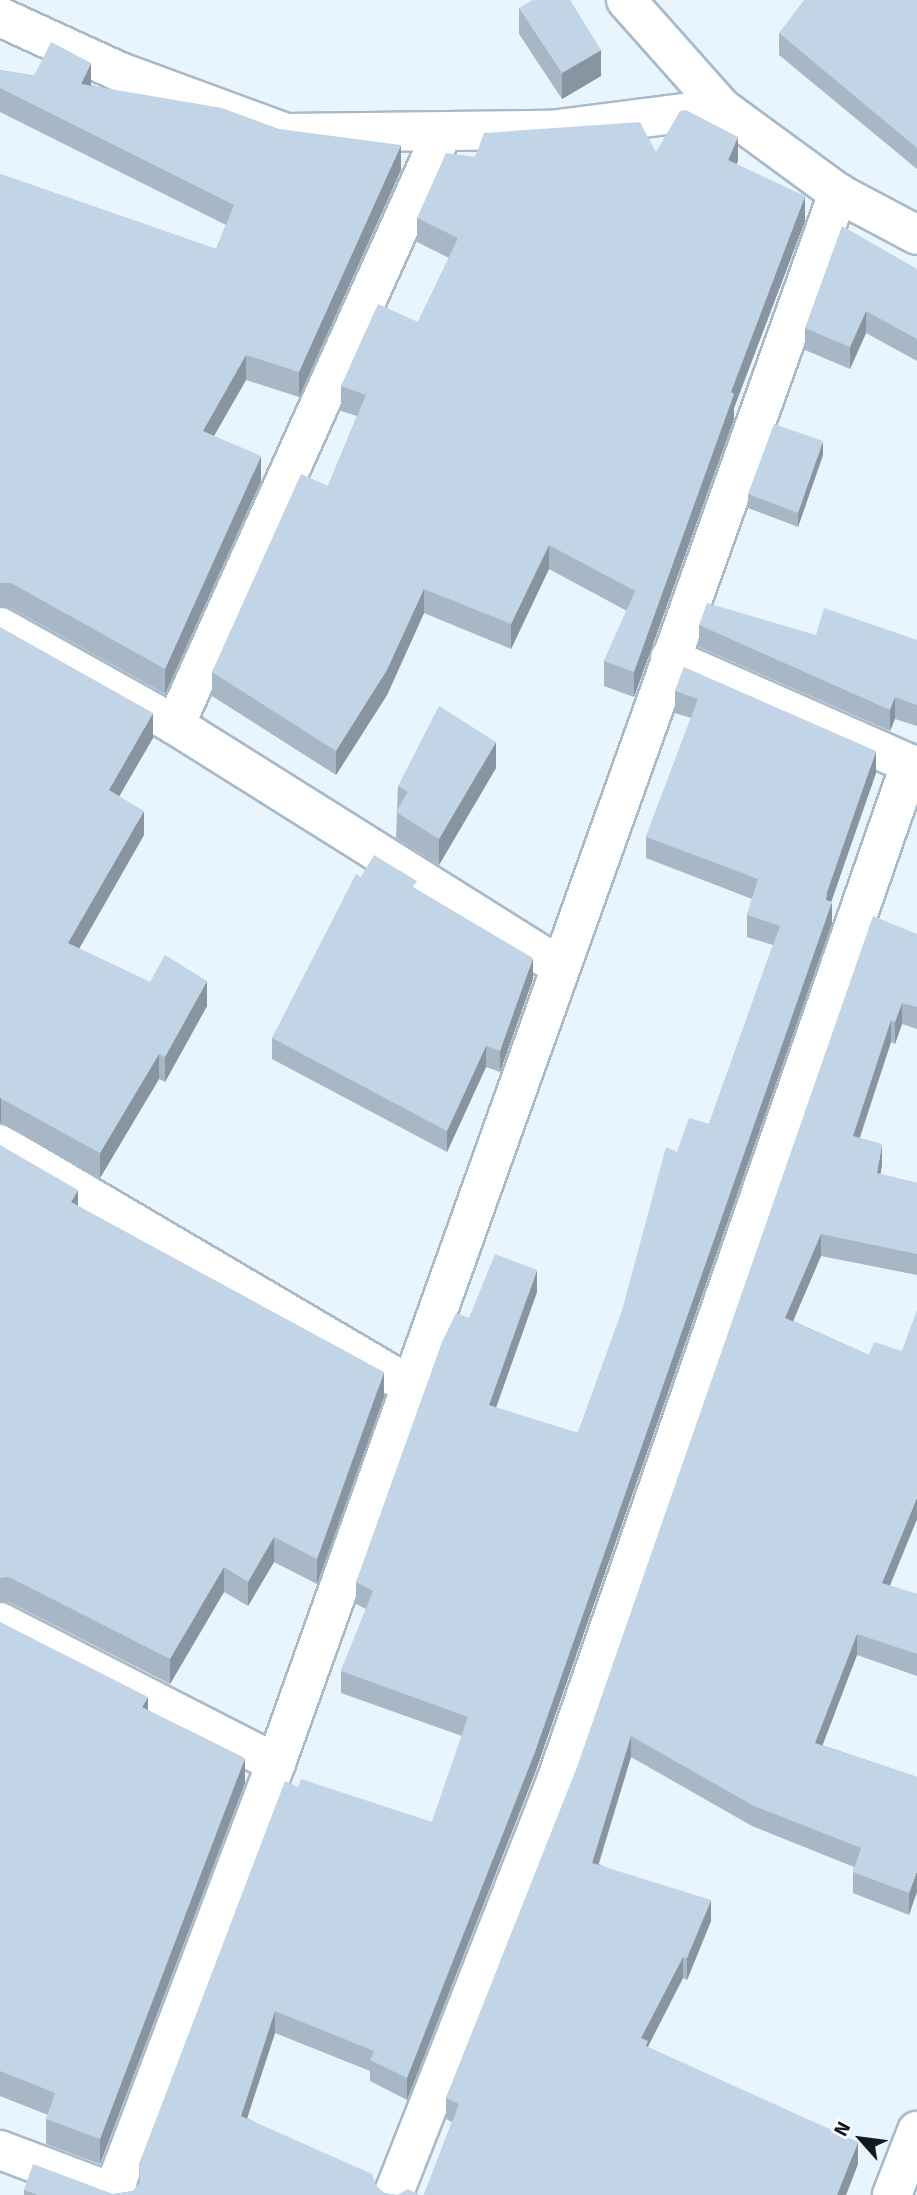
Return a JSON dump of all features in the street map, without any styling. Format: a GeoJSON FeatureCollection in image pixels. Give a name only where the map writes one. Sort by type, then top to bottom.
{"type":"FeatureCollection","features":[{"type":"Feature","properties":{"kind":"street"},"geometry":{"type":"LineString","coordinates":[[626,0],[722,108],[838,193],[917,235]]}},
{"type":"Feature","properties":{"kind":"street"},"geometry":{"type":"LineString","coordinates":[[0,17],[120,72],[286,133],[550,130],[722,108]]}},
{"type":"Feature","properties":{"kind":"street"},"geometry":{"type":"LineString","coordinates":[[175,725],[442,133]]}},
{"type":"Feature","properties":{"kind":"street"},"geometry":{"type":"LineString","coordinates":[[0,2150],[116,2193],[276,1763],[558,965],[838,193]]}},
{"type":"Feature","properties":{"kind":"street"},"geometry":{"type":"LineString","coordinates":[[0,627],[175,725],[558,965]]}},
{"type":"Feature","properties":{"kind":"street"},"geometry":{"type":"LineString","coordinates":[[393,2195],[556,1781],[914,766],[670,659]]}},
{"type":"Feature","properties":{"kind":"street"},"geometry":{"type":"LineString","coordinates":[[0,1144],[411,1386]]}},
{"type":"Feature","properties":{"kind":"street"},"geometry":{"type":"LineString","coordinates":[[0,1622],[276,1763]]}},
{"type":"Feature","properties":{"kind":"street"},"geometry":{"type":"LineString","coordinates":[[892,2195],[917,2131]]}},
{"type":"Feature","properties":{"kind":"building"},"geometry":{"type":"Polygon","coordinates":[[[533,0],[570,0],[601,50],[562,73],[519,8],[533,0]]]}},
{"type":"Feature","properties":{"kind":"building"},"geometry":{"type":"Polygon","coordinates":[[[804,0],[917,0],[917,148],[779,33],[804,0]]]}},
{"type":"Feature","properties":{"kind":"building"},"geometry":{"type":"Polygon","coordinates":[[[51,42],[91,63],[81,84],[222,108],[279,129],[401,145],[299,372],[246,355],[203,431],[261,456],[165,669],[11,583],[0,583],[0,174],[216,249],[234,205],[0,88],[0,70],[34,76],[51,42]]]}},
{"type":"Feature","properties":{"kind":"building"},"geometry":{"type":"Polygon","coordinates":[[[686,110],[738,137],[728,160],[805,196],[731,392],[734,394],[634,672],[604,661],[635,591],[549,545],[511,624],[424,589],[387,670],[336,751],[212,672],[301,474],[328,486],[366,395],[341,386],[378,304],[418,322],[458,238],[417,218],[446,153],[475,157],[484,133],[640,122],[656,152],[680,111],[686,110]]]}},
{"type":"Feature","properties":{"kind":"building"},"geometry":{"type":"Polygon","coordinates":[[[842,226],[917,269],[917,339],[866,311],[850,347],[805,328],[842,226]]]}},
{"type":"Feature","properties":{"kind":"building"},"geometry":{"type":"Polygon","coordinates":[[[774,424],[823,441],[798,513],[748,494],[774,424]]]}},
{"type":"Feature","properties":{"kind":"building"},"geometry":{"type":"Polygon","coordinates":[[[707,603],[816,635],[824,608],[917,640],[917,705],[895,697],[890,710],[699,625],[707,603]]]}},
{"type":"Feature","properties":{"kind":"building"},"geometry":{"type":"Polygon","coordinates":[[[0,627],[153,713],[109,790],[144,811],[68,943],[150,982],[165,955],[207,981],[165,1057],[159,1054],[100,1153],[0,1098],[0,627]]]}},
{"type":"Feature","properties":{"kind":"building"},"geometry":{"type":"Polygon","coordinates":[[[684,667],[876,751],[827,892],[826,900],[832,902],[535,1752],[407,2078],[370,2060],[374,2051],[275,2011],[241,2116],[372,2174],[376,2186],[384,2193],[397,2195],[38,2195],[24,2190],[33,2164],[113,2194],[133,2191],[140,2182],[139,2164],[285,1781],[298,1787],[301,1779],[432,1822],[468,1717],[341,1671],[373,1591],[356,1582],[442,1342],[456,1313],[469,1318],[495,1254],[537,1270],[489,1405],[578,1433],[621,1314],[666,1147],[677,1152],[689,1118],[709,1124],[780,926],[747,915],[758,879],[646,837],[698,699],[675,691],[684,667]]]}},
{"type":"Feature","properties":{"kind":"building"},"geometry":{"type":"Polygon","coordinates":[[[439,706],[496,742],[439,839],[396,812],[408,792],[398,786],[439,706]]]}},
{"type":"Feature","properties":{"kind":"building"},"geometry":{"type":"Polygon","coordinates":[[[374,855],[417,881],[413,887],[533,958],[500,1051],[486,1046],[447,1131],[272,1038],[356,874],[361,877],[374,855]]]}},
{"type":"Feature","properties":{"kind":"building"},"geometry":{"type":"Polygon","coordinates":[[[873,916],[917,934],[917,1007],[902,1003],[895,1022],[891,1020],[853,1136],[882,1144],[877,1173],[917,1183],[917,1254],[821,1234],[785,1318],[869,1355],[874,1342],[902,1351],[917,1311],[917,1498],[882,1583],[917,1594],[917,1654],[857,1634],[815,1743],[917,1777],[917,1871],[909,1893],[853,1872],[861,1848],[752,1805],[631,1736],[592,1863],[711,1900],[687,1958],[683,1957],[641,2038],[648,2041],[646,2046],[858,2142],[837,2195],[424,2195],[459,2104],[446,2098],[577,1767],[873,916]]]}},
{"type":"Feature","properties":{"kind":"building"},"geometry":{"type":"Polygon","coordinates":[[[0,1145],[78,1190],[71,1202],[384,1372],[317,1559],[274,1537],[248,1582],[224,1567],[170,1659],[9,1577],[0,1578],[0,1145]]]}},
{"type":"Feature","properties":{"kind":"building"},"geometry":{"type":"Polygon","coordinates":[[[0,1622],[148,1697],[142,1707],[245,1758],[100,2139],[46,2119],[55,2093],[0,2071],[0,1622]]]}},
{"type":"Feature","properties":{"kind":"building"},"geometry":{"type":"Polygon","coordinates":[[[408,2189],[420,2195],[397,2195],[408,2189]]]}}]}
